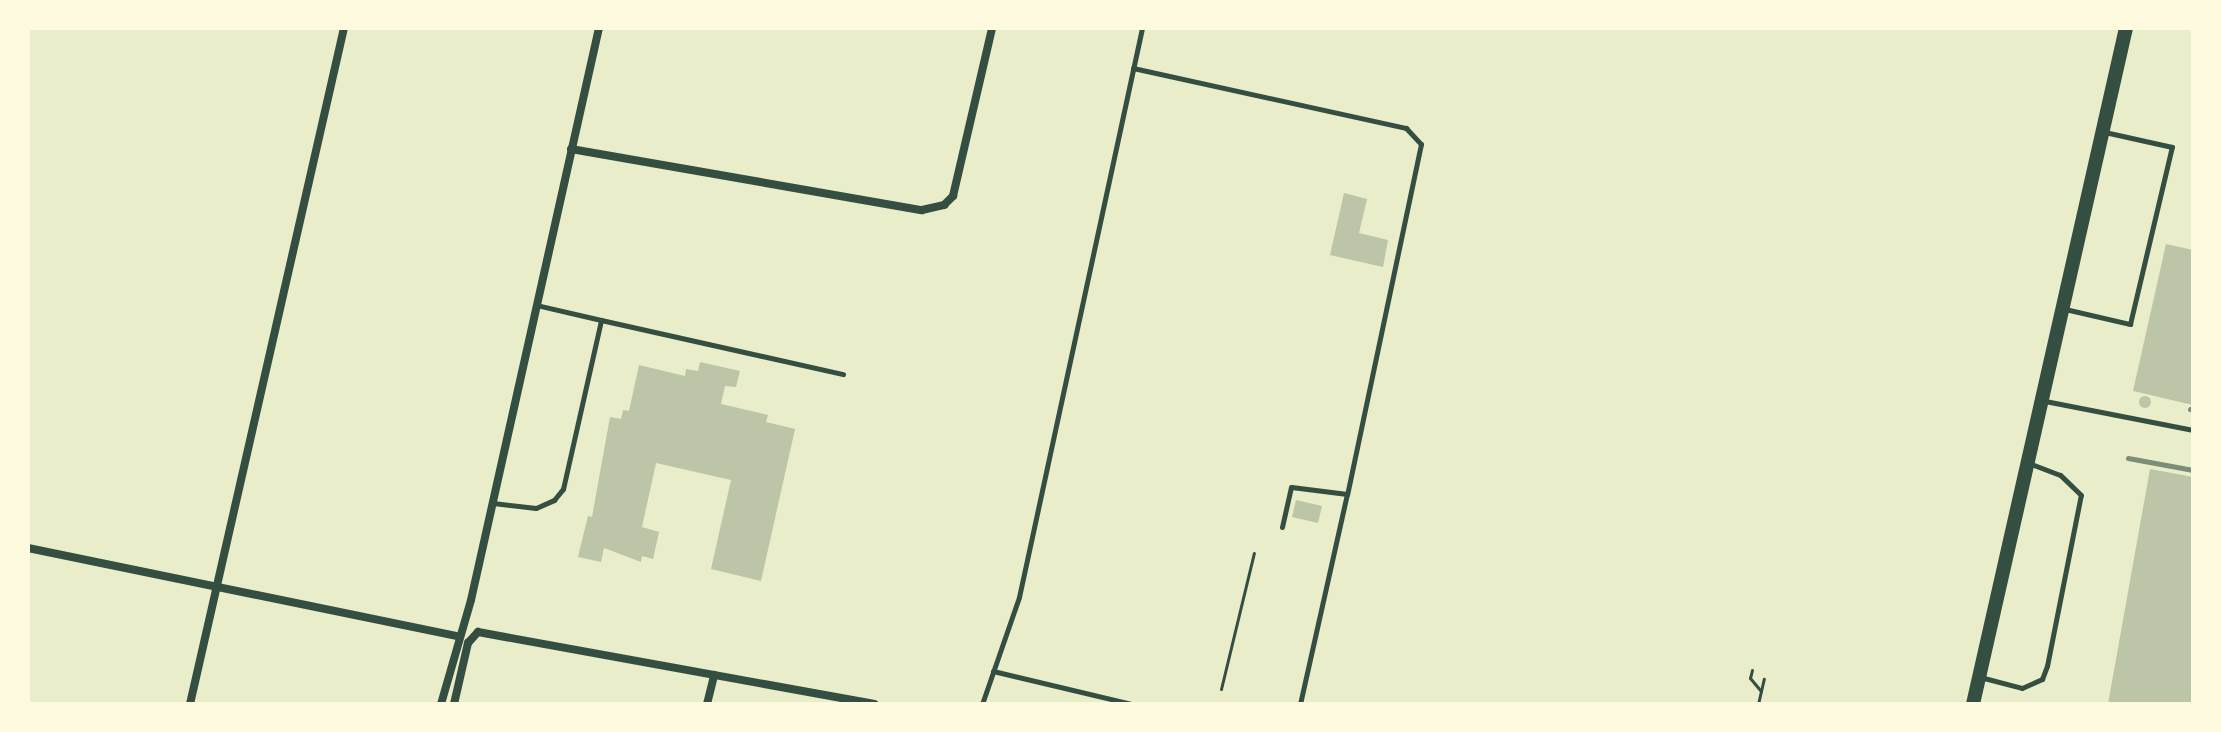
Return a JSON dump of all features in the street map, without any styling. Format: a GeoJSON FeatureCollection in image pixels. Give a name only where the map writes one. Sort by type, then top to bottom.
{"type":"FeatureCollection","features":[{"type":"Feature","properties":{"kind":"main road"},"geometry":{"type":"LineString","coordinates":[[1973,704],[2126,28]]}},
{"type":"Feature","properties":{"kind":"street"},"geometry":{"type":"LineString","coordinates":[[190,704],[344,28]]}},
{"type":"Feature","properties":{"kind":"street"},"geometry":{"type":"LineString","coordinates":[[441,704],[456,636],[471,600],[599,28]]}},
{"type":"Feature","properties":{"kind":"street"},"geometry":{"type":"LineString","coordinates":[[571,149],[922,210],[944,205],[953,196],[992,28]]}},
{"type":"Feature","properties":{"kind":"street"},"geometry":{"type":"LineString","coordinates":[[28,548],[456,636]]}},
{"type":"Feature","properties":{"kind":"street"},"geometry":{"type":"LineString","coordinates":[[454,704],[468,643],[478,632],[875,704]]}},
{"type":"Feature","properties":{"kind":"street"},"geometry":{"type":"LineString","coordinates":[[707,704],[714,675]]}},
{"type":"Feature","properties":{"kind":"lane"},"geometry":{"type":"LineString","coordinates":[[982,704],[1019,597],[1142,28]]}},
{"type":"Feature","properties":{"kind":"lane"},"geometry":{"type":"LineString","coordinates":[[1133,68],[1398,126],[1419,139],[1423,157],[1300,704]]}},
{"type":"Feature","properties":{"kind":"lane"},"geometry":{"type":"LineString","coordinates":[[2064,309],[2130,324],[2172,147],[2104,132]]}},
{"type":"Feature","properties":{"kind":"lane"},"geometry":{"type":"LineString","coordinates":[[536,305],[843,374]]}},
{"type":"Feature","properties":{"kind":"lane"},"geometry":{"type":"LineString","coordinates":[[492,503],[536,508],[554,500],[563,489],[601,320]]}},
{"type":"Feature","properties":{"kind":"lane"},"geometry":{"type":"LineString","coordinates":[[2042,401],[2193,430]]}},
{"type":"Feature","properties":{"kind":"lane"},"geometry":{"type":"LineString","coordinates":[[1979,677],[2022,688],[2042,679],[2047,666],[2081,495],[2060,475],[2028,463]]}},
{"type":"Feature","properties":{"kind":"lane"},"geometry":{"type":"LineString","coordinates":[[1282,527],[1291,487],[1347,494]]}},
{"type":"Feature","properties":{"kind":"lane"},"geometry":{"type":"LineString","coordinates":[[993,671],[1131,704]]}},
{"type":"Feature","properties":{"kind":"lane"},"geometry":{"type":"LineString","coordinates":[[1220,704],[1277,704]]}},
{"type":"Feature","properties":{"kind":"path"},"geometry":{"type":"LineString","coordinates":[[1221,689],[1254,553]]}},
{"type":"Feature","properties":{"kind":"path"},"geometry":{"type":"LineString","coordinates":[[1752,670],[1750,678],[1761,691]]}},
{"type":"Feature","properties":{"kind":"path"},"geometry":{"type":"LineString","coordinates":[[1758,704],[1764,679]]}},
{"type":"Feature","properties":{"kind":"building"},"geometry":{"type":"Polygon","coordinates":[[[1344,193],[1367,199],[1359,233],[1388,240],[1383,267],[1330,255],[1344,193]]]}},
{"type":"Feature","properties":{"kind":"building"},"geometry":{"type":"Polygon","coordinates":[[[2166,244],[2193,250],[2193,405],[2133,391],[2166,244]]]}},
{"type":"Feature","properties":{"kind":"building"},"geometry":{"type":"Polygon","coordinates":[[[700,362],[740,371],[736,387],[725,386],[721,404],[768,415],[766,422],[795,429],[761,581],[711,569],[731,480],[656,463],[642,527],[659,532],[653,559],[642,556],[641,562],[604,548],[601,562],[578,557],[588,516],[592,517],[610,417],[621,419],[623,410],[629,411],[639,365],[685,376],[686,369],[698,371],[700,362]]]}},
{"type":"Feature","properties":{"kind":"building"},"geometry":{"type":"Polygon","coordinates":[[[2145,396],[2151,402],[2145,408],[2139,402],[2145,396]]]}},
{"type":"Feature","properties":{"kind":"building"},"geometry":{"type":"Polygon","coordinates":[[[2150,469],[2193,477],[2193,704],[2108,704],[2150,469]]]}},
{"type":"Feature","properties":{"kind":"building"},"geometry":{"type":"Polygon","coordinates":[[[1296,500],[1322,506],[1318,523],[1292,517],[1296,500]]]}},
{"type":"Feature","properties":{"kind":"railway"},"geometry":{"type":"LineString","coordinates":[[2128,458],[2193,470]]}}]}
